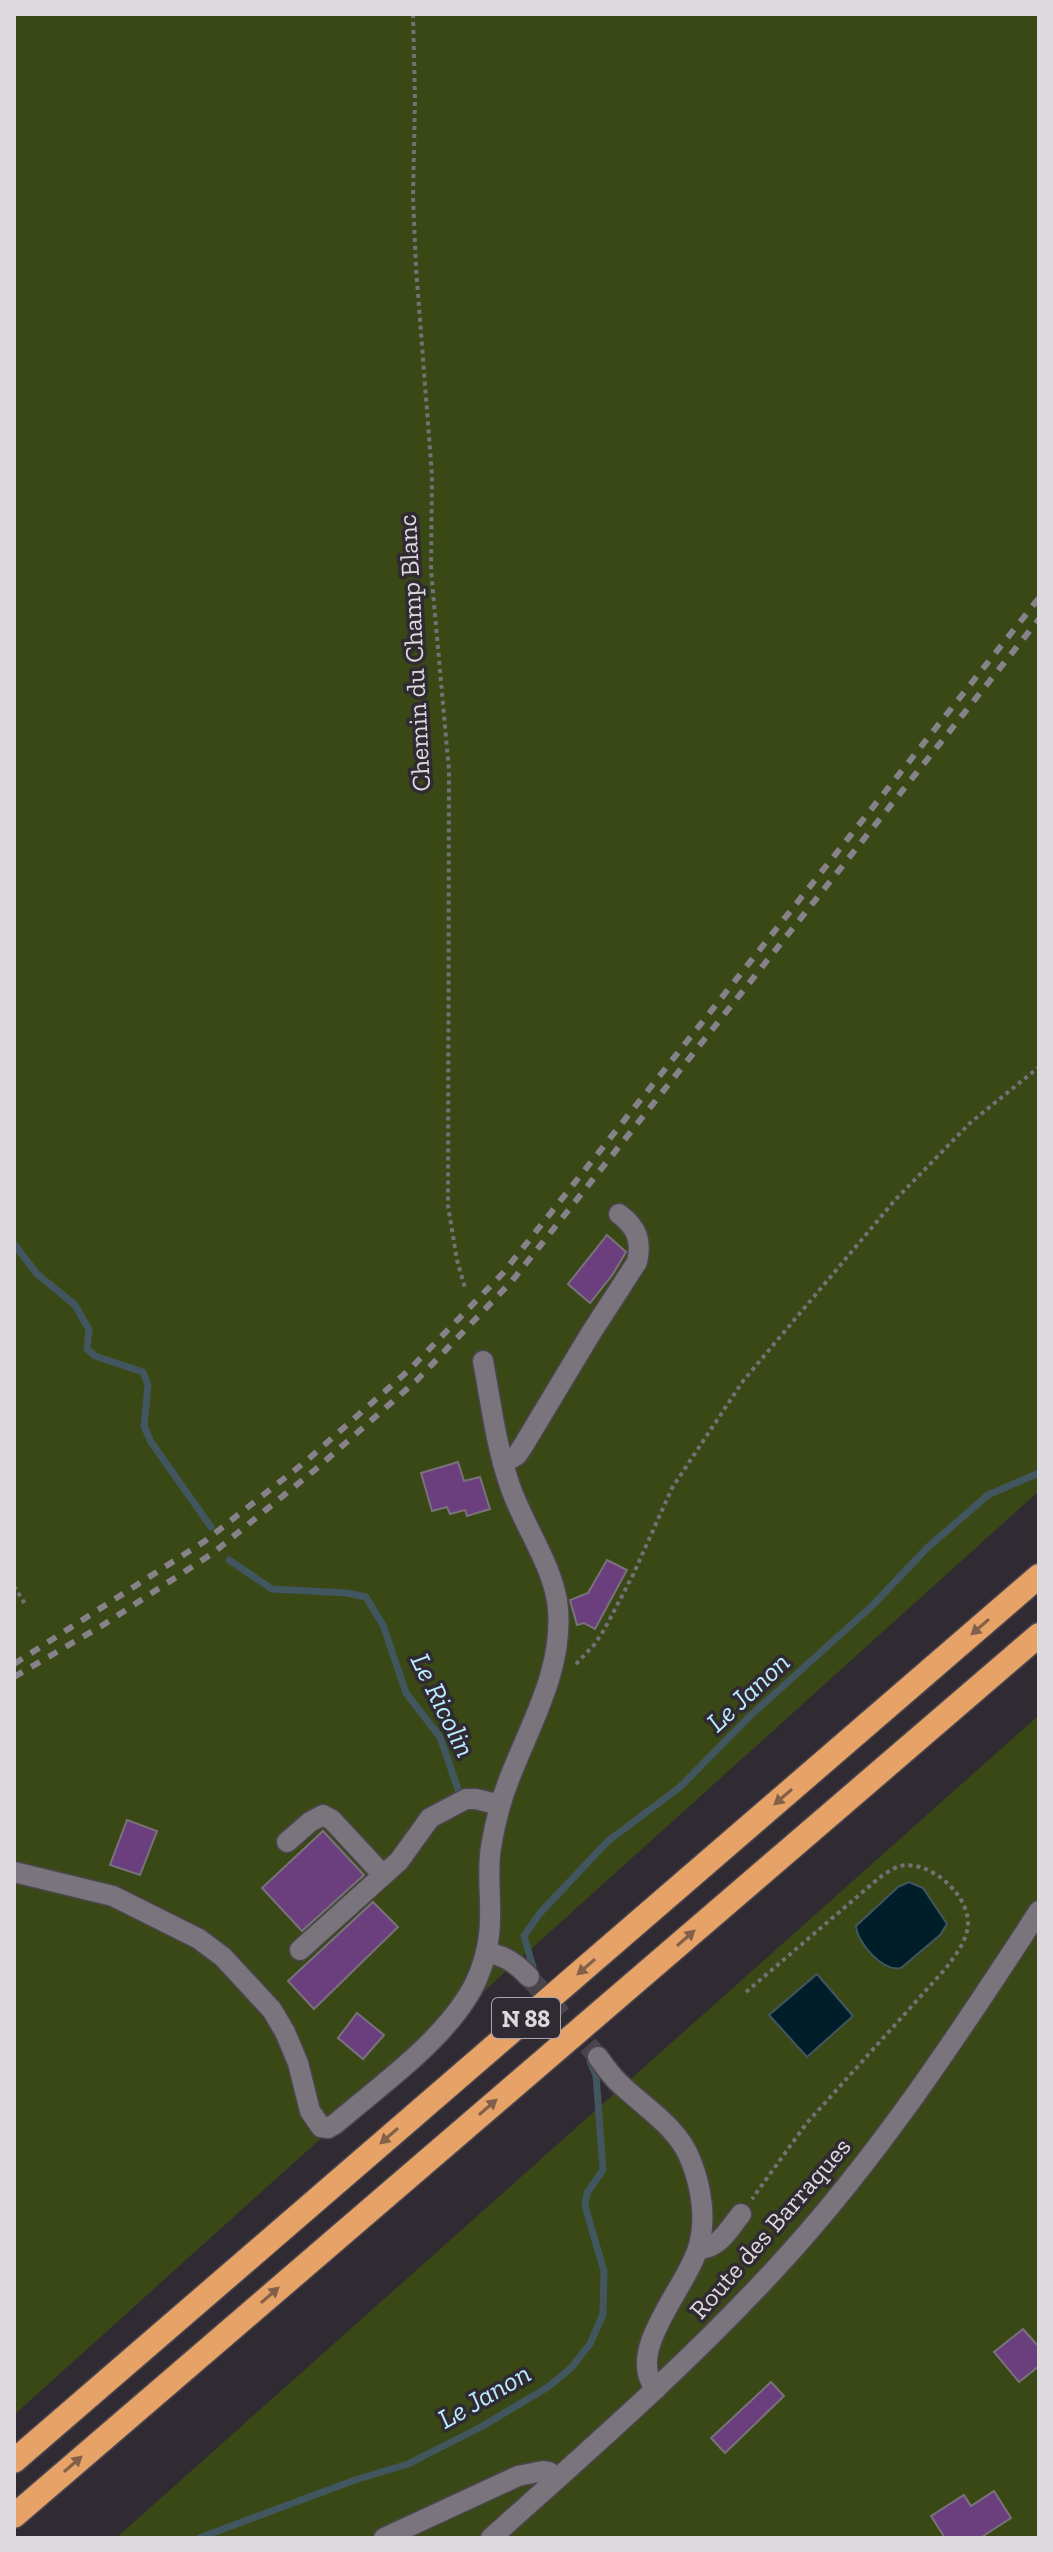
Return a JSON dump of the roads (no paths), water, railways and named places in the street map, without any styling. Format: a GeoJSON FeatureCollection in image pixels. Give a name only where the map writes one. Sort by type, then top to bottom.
{"type":"FeatureCollection","features":[{"type":"Feature","properties":{"kind":"highway","name":"N 88"},"geometry":{"type":"LineString","coordinates":[[14,2461],[1039,1576]]}},
{"type":"Feature","properties":{"kind":"highway","name":"N 88"},"geometry":{"type":"LineString","coordinates":[[14,2516],[1039,1635]]}},
{"type":"Feature","properties":{"kind":"street"},"geometry":{"type":"LineString","coordinates":[[503,1463],[517,1455],[637,1262],[636,1229],[619,1214]]}},
{"type":"Feature","properties":{"kind":"street"},"geometry":{"type":"LineString","coordinates":[[14,1872],[113,1896],[212,1947],[272,2010],[298,2063],[310,2111],[321,2127],[328,2128],[449,2022],[468,1997],[486,1952],[491,1921],[488,1883],[490,1851],[500,1805],[543,1699],[557,1640],[558,1609],[551,1578],[510,1487],[483,1361]]}},
{"type":"Feature","properties":{"kind":"street"},"geometry":{"type":"LineString","coordinates":[[300,1950],[399,1861],[424,1825],[441,1811],[466,1799],[500,1805]]}},
{"type":"Feature","properties":{"kind":"street"},"geometry":{"type":"LineString","coordinates":[[287,1842],[323,1815],[332,1820],[383,1875]]}},
{"type":"Feature","properties":{"kind":"street","name":"Route des Barraques"},"geometry":{"type":"LineString","coordinates":[[491,2538],[656,2389],[777,2267],[841,2193],[910,2101],[1039,1911]]}},
{"type":"Feature","properties":{"kind":"street"},"geometry":{"type":"LineString","coordinates":[[486,1952],[499,1954],[516,1963],[529,1977]]}},
{"type":"Feature","properties":{"kind":"street"},"geometry":{"type":"LineString","coordinates":[[598,2057],[615,2079],[675,2134],[691,2158],[699,2186],[703,2216],[698,2249],[686,2278],[653,2334],[646,2372],[656,2389]]}},
{"type":"Feature","properties":{"kind":"street"},"geometry":{"type":"LineString","coordinates":[[698,2249],[711,2248],[718,2243],[741,2214]]}},
{"type":"Feature","properties":{"kind":"street"},"geometry":{"type":"LineString","coordinates":[[384,2538],[518,2476],[543,2471],[557,2478]]}},
{"type":"Feature","properties":{"kind":"water"},"geometry":{"type":"Polygon","coordinates":[[[909,1882],[923,1888],[947,1924],[940,1935],[901,1968],[894,1968],[872,1955],[857,1933],[856,1926],[898,1887],[909,1882]]]}},
{"type":"Feature","properties":{"kind":"water"},"geometry":{"type":"Polygon","coordinates":[[[817,1974],[853,2016],[807,2057],[769,2015],[817,1974]]]}},
{"type":"Feature","properties":{"kind":"waterway","name":"Le Ricolin"},"geometry":{"type":"LineString","coordinates":[[14,1244],[37,1274],[75,1305],[89,1330],[87,1349],[95,1356],[143,1372],[148,1385],[144,1426],[151,1442],[211,1527]]}},
{"type":"Feature","properties":{"kind":"waterway","name":"Le Janon"},"geometry":{"type":"LineString","coordinates":[[533,1967],[524,1936],[540,1913],[608,1841],[680,1787],[751,1715],[872,1606],[927,1548],[988,1495],[1039,1473]]}},
{"type":"Feature","properties":{"kind":"waterway","name":"Le Ricolin"},"geometry":{"type":"LineString","coordinates":[[229,1560],[272,1589],[366,1597],[383,1625],[406,1693],[440,1737],[459,1792]]}},
{"type":"Feature","properties":{"kind":"waterway","name":"Le Janon"},"geometry":{"type":"LineString","coordinates":[[199,2538],[355,2480],[408,2464],[481,2427],[548,2387],[571,2368],[590,2344],[603,2314],[604,2271],[585,2206],[587,2193],[603,2170],[596,2075],[590,2061]]}},
{"type":"Feature","properties":{"kind":"tunnel"},"geometry":{"type":"LineString","coordinates":[[529,1977],[598,2057]]}},
{"type":"Feature","properties":{"kind":"railway"},"geometry":{"type":"LineString","coordinates":[[14,1664],[205,1541],[305,1462],[409,1370],[503,1273],[1039,598]]}},
{"type":"Feature","properties":{"kind":"railway"},"geometry":{"type":"LineString","coordinates":[[14,1677],[103,1625],[213,1553],[316,1469],[416,1381],[512,1281],[1039,619]]}}]}
